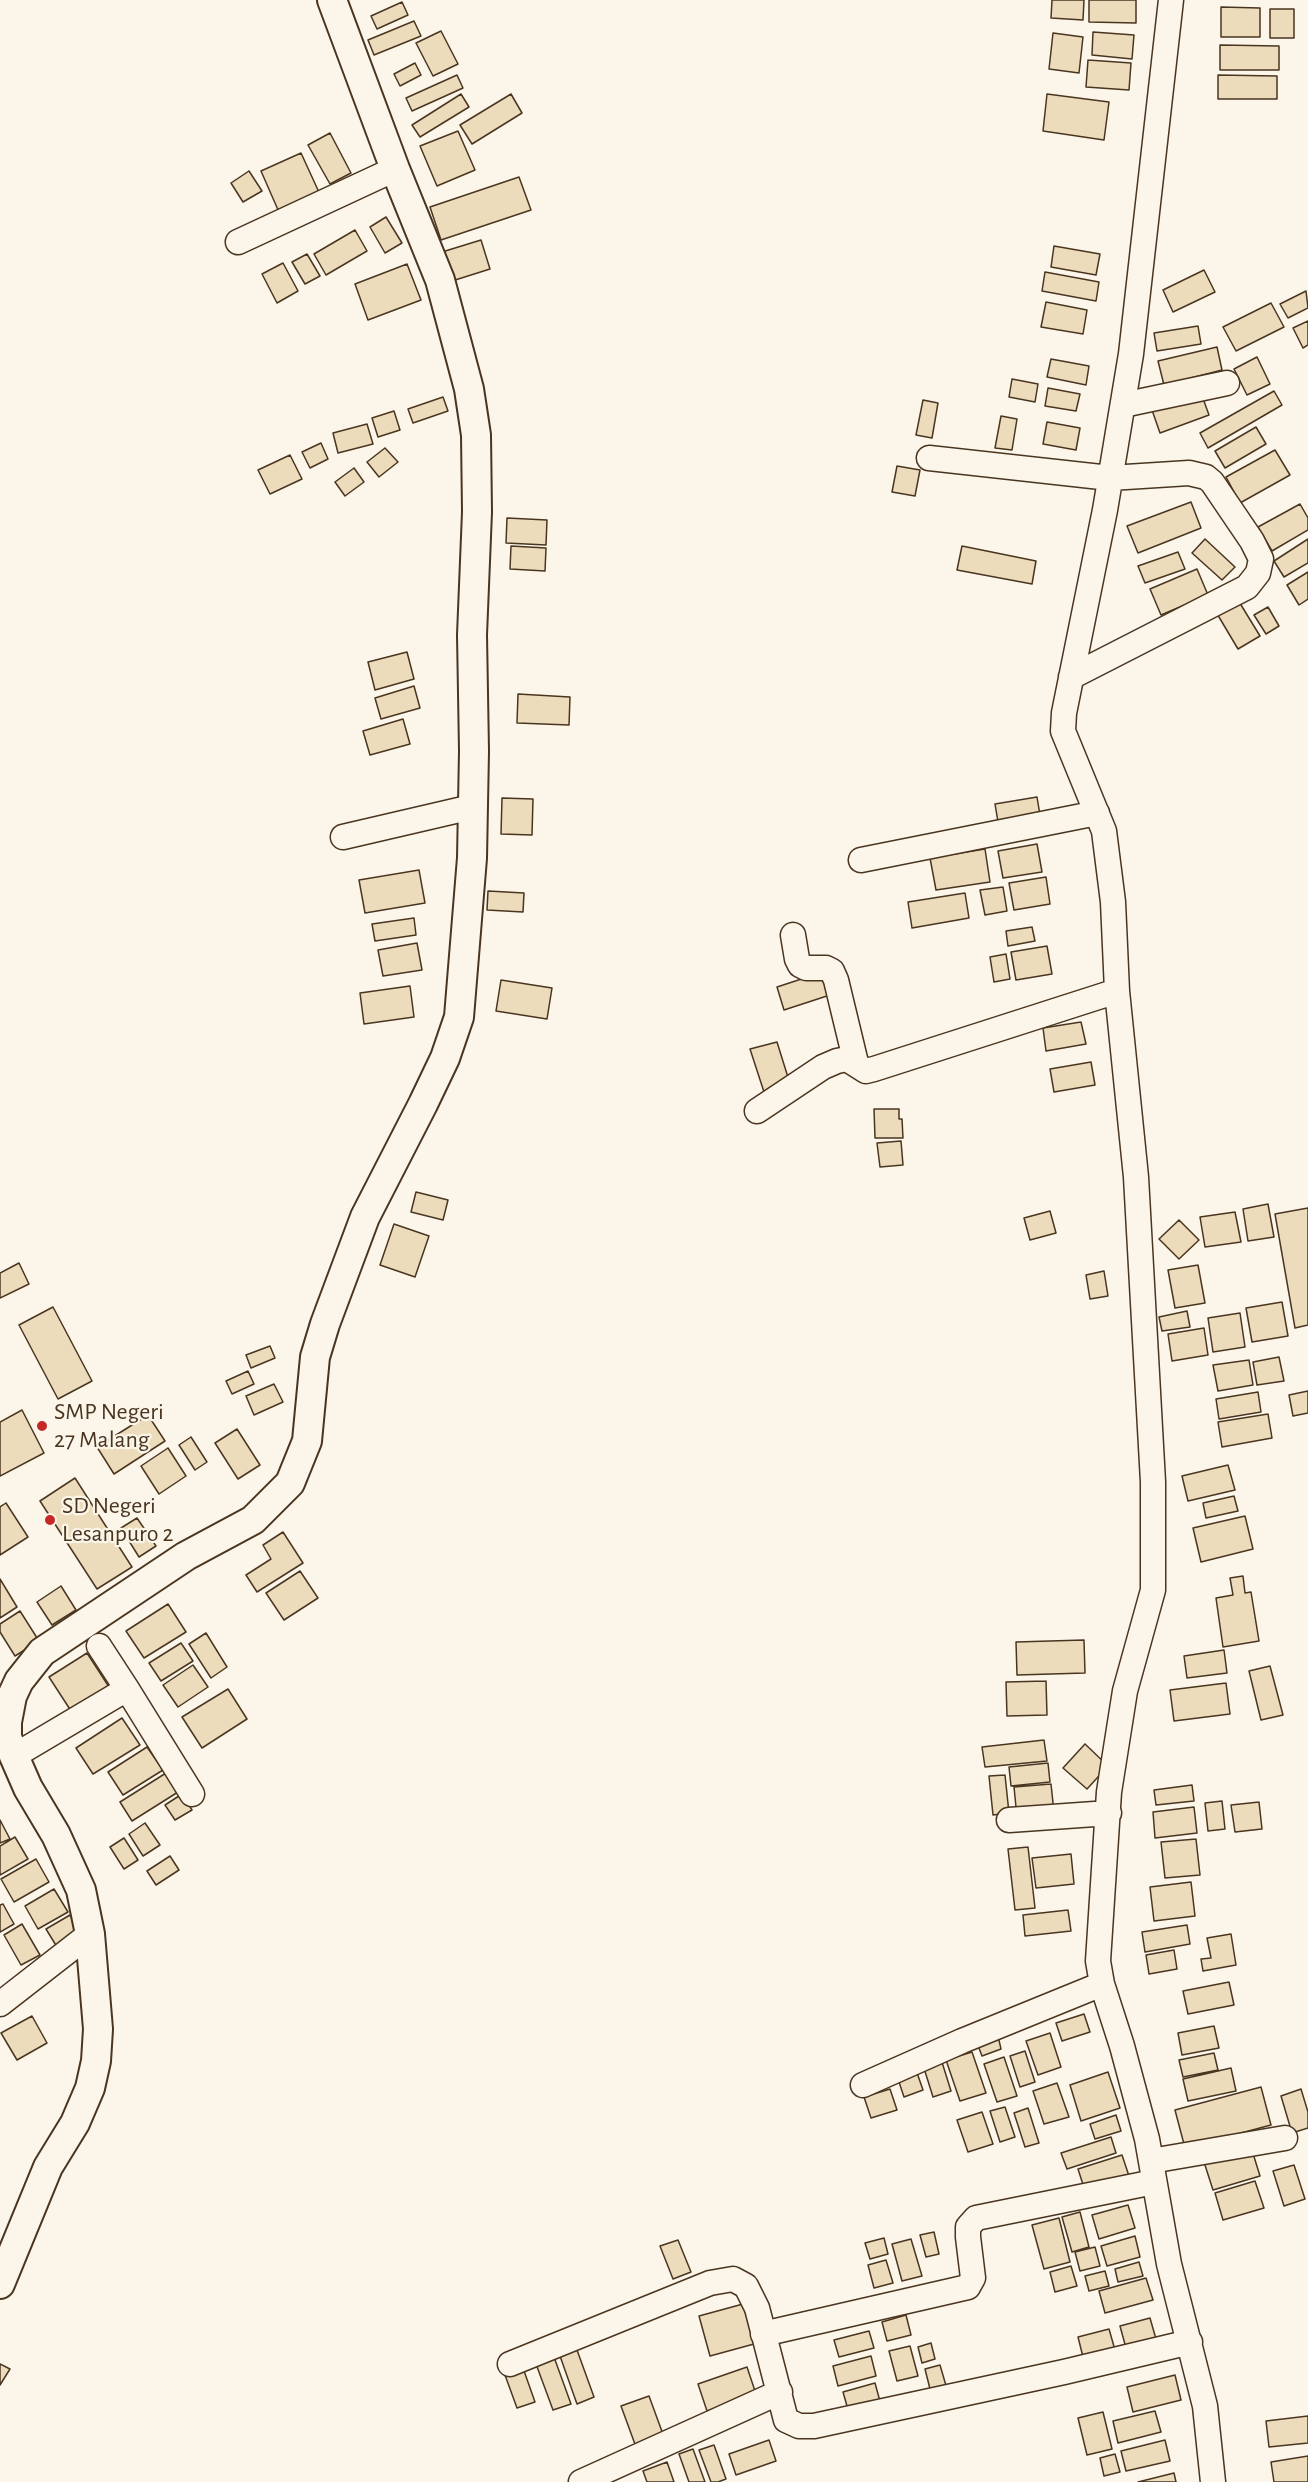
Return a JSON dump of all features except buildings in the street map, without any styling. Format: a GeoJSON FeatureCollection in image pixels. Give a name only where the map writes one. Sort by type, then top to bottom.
{"type":"FeatureCollection","features":[{"type":"Feature","properties":{"kind":"street"},"geometry":{"type":"LineString","coordinates":[[0,2284],[48,2167],[75,2123],[90,2088],[96,2061],[98,2029],[90,1934],[81,1890],[56,1835],[28,1788],[6,1734],[12,1696],[19,1680],[42,1652],[186,1556],[253,1520],[290,1483],[307,1441],[315,1357],[337,1293],[365,1217],[445,1058],[459,1017],[472,858],[474,751],[472,635],[477,512],[476,435],[469,389],[440,280],[395,169],[332,0]]}},
{"type":"Feature","properties":{"kind":"street"},"geometry":{"type":"LineString","coordinates":[[1171,0],[1123,405],[1064,713],[1063,731],[1104,831],[1113,902],[1117,991],[1140,1235],[1153,1482],[1153,1590],[1125,1691],[1109,1792],[1098,1961],[1102,1984],[1134,2090],[1153,2171],[1172,2276],[1205,2406],[1213,2482]]}},
{"type":"Feature","properties":{"kind":"street"},"geometry":{"type":"LineString","coordinates":[[238,242],[395,169]]}},
{"type":"Feature","properties":{"kind":"street"},"geometry":{"type":"LineString","coordinates":[[1123,405],[1227,383]]}},
{"type":"Feature","properties":{"kind":"street"},"geometry":{"type":"LineString","coordinates":[[929,458],[1110,478],[1189,473],[1206,477],[1212,482],[1252,541],[1261,559],[1258,573],[1247,587],[1071,677]]}},
{"type":"Feature","properties":{"kind":"street"},"geometry":{"type":"LineString","coordinates":[[343,837],[472,807]]}},
{"type":"Feature","properties":{"kind":"street"},"geometry":{"type":"LineString","coordinates":[[861,860],[1097,813]]}},
{"type":"Feature","properties":{"kind":"street"},"geometry":{"type":"LineString","coordinates":[[793,935],[797,959],[802,967],[826,968],[832,971],[856,1063]]}},
{"type":"Feature","properties":{"kind":"street"},"geometry":{"type":"LineString","coordinates":[[758,1111],[823,1067],[848,1059],[866,1071],[874,1069],[1117,991]]}},
{"type":"Feature","properties":{"kind":"street"},"geometry":{"type":"LineString","coordinates":[[99,1646],[192,1794]]}},
{"type":"Feature","properties":{"kind":"street"},"geometry":{"type":"LineString","coordinates":[[6,1734],[127,1689]]}},
{"type":"Feature","properties":{"kind":"street"},"geometry":{"type":"LineString","coordinates":[[1009,1820],[1109,1813]]}},
{"type":"Feature","properties":{"kind":"street"},"geometry":{"type":"LineString","coordinates":[[0,2004],[90,1934]]}},
{"type":"Feature","properties":{"kind":"street"},"geometry":{"type":"LineString","coordinates":[[863,2085],[962,2041],[1102,1984]]}},
{"type":"Feature","properties":{"kind":"street"},"geometry":{"type":"LineString","coordinates":[[763,2334],[968,2288],[973,2278],[968,2227],[976,2218],[1285,2138]]}},
{"type":"Feature","properties":{"kind":"street"},"geometry":{"type":"LineString","coordinates":[[510,2364],[710,2283],[733,2279],[746,2286],[757,2308],[786,2420],[799,2426],[814,2426],[1064,2372],[1190,2342]]}},
{"type":"Feature","properties":{"kind":"street"},"geometry":{"type":"LineString","coordinates":[[581,2482],[780,2392]]}},
{"type":"Feature","properties":{"kind":"place","name":"SMP Negeri 27 Malang"},"geometry":{"type":"Point","coordinates":[42,1426]}},
{"type":"Feature","properties":{"kind":"place","name":"SD Negeri Lesanpuro 2"},"geometry":{"type":"Point","coordinates":[50,1520]}}]}
